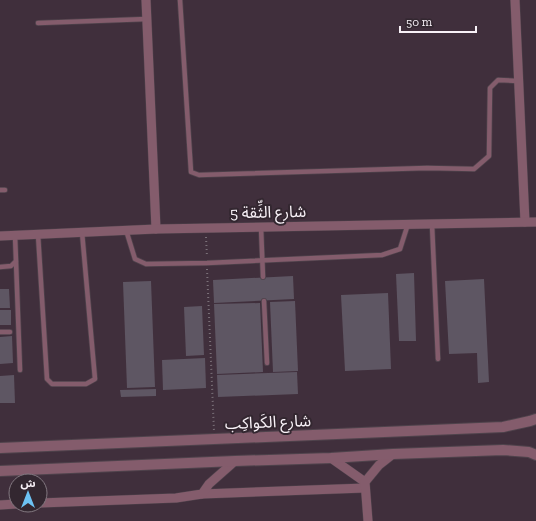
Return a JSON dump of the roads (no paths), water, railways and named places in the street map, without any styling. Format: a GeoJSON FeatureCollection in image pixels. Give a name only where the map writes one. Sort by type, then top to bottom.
{"type":"FeatureCollection","features":[{"type":"Feature","properties":{"kind":"street"},"geometry":{"type":"LineString","coordinates":[[146,0],[156,229]]}},
{"type":"Feature","properties":{"kind":"street"},"geometry":{"type":"LineString","coordinates":[[516,0],[524,222]]}},
{"type":"Feature","properties":{"kind":"street","name":"شارع الثِّقة 5"},"geometry":{"type":"LineString","coordinates":[[0,236],[156,229],[536,222]]}},
{"type":"Feature","properties":{"kind":"street","name":"شارع الكَواكِب"},"geometry":{"type":"LineString","coordinates":[[0,448],[503,427],[536,419]]}},
{"type":"Feature","properties":{"kind":"street"},"geometry":{"type":"LineString","coordinates":[[0,471],[503,450],[529,452],[536,455]]}},
{"type":"Feature","properties":{"kind":"street"},"geometry":{"type":"LineString","coordinates":[[368,521],[365,485],[378,465],[393,454]]}},
{"type":"Feature","properties":{"kind":"street"},"geometry":{"type":"LineString","coordinates":[[331,458],[365,485]]}},
{"type":"Feature","properties":{"kind":"street"},"geometry":{"type":"LineString","coordinates":[[202,494],[209,484],[235,461]]}},
{"type":"Feature","properties":{"kind":"street"},"geometry":{"type":"LineString","coordinates":[[48,503],[176,498],[202,494],[365,485]]}},
{"type":"Feature","properties":{"kind":"lane"},"geometry":{"type":"LineString","coordinates":[[180,0],[191,172],[198,175],[427,168],[474,169],[489,156],[490,88],[498,80],[519,81]]}},
{"type":"Feature","properties":{"kind":"lane"},"geometry":{"type":"LineString","coordinates":[[38,23],[147,19]]}},
{"type":"Feature","properties":{"kind":"lane"},"geometry":{"type":"LineString","coordinates":[[126,230],[135,259],[146,264],[207,263],[382,255],[400,249],[408,224]]}},
{"type":"Feature","properties":{"kind":"lane"},"geometry":{"type":"LineString","coordinates":[[432,224],[438,359]]}},
{"type":"Feature","properties":{"kind":"lane"},"geometry":{"type":"LineString","coordinates":[[261,227],[263,277]]}},
{"type":"Feature","properties":{"kind":"lane"},"geometry":{"type":"LineString","coordinates":[[38,234],[47,379],[52,384],[86,384],[95,379],[82,232]]}},
{"type":"Feature","properties":{"kind":"lane"},"geometry":{"type":"LineString","coordinates":[[15,235],[20,370]]}},
{"type":"Feature","properties":{"kind":"lane"},"geometry":{"type":"LineString","coordinates":[[0,267],[11,266],[16,261]]}},
{"type":"Feature","properties":{"kind":"lane"},"geometry":{"type":"LineString","coordinates":[[264,301],[267,363]]}},
{"type":"Feature","properties":{"kind":"lane"},"geometry":{"type":"LineString","coordinates":[[0,332],[10,332]]}}]}
